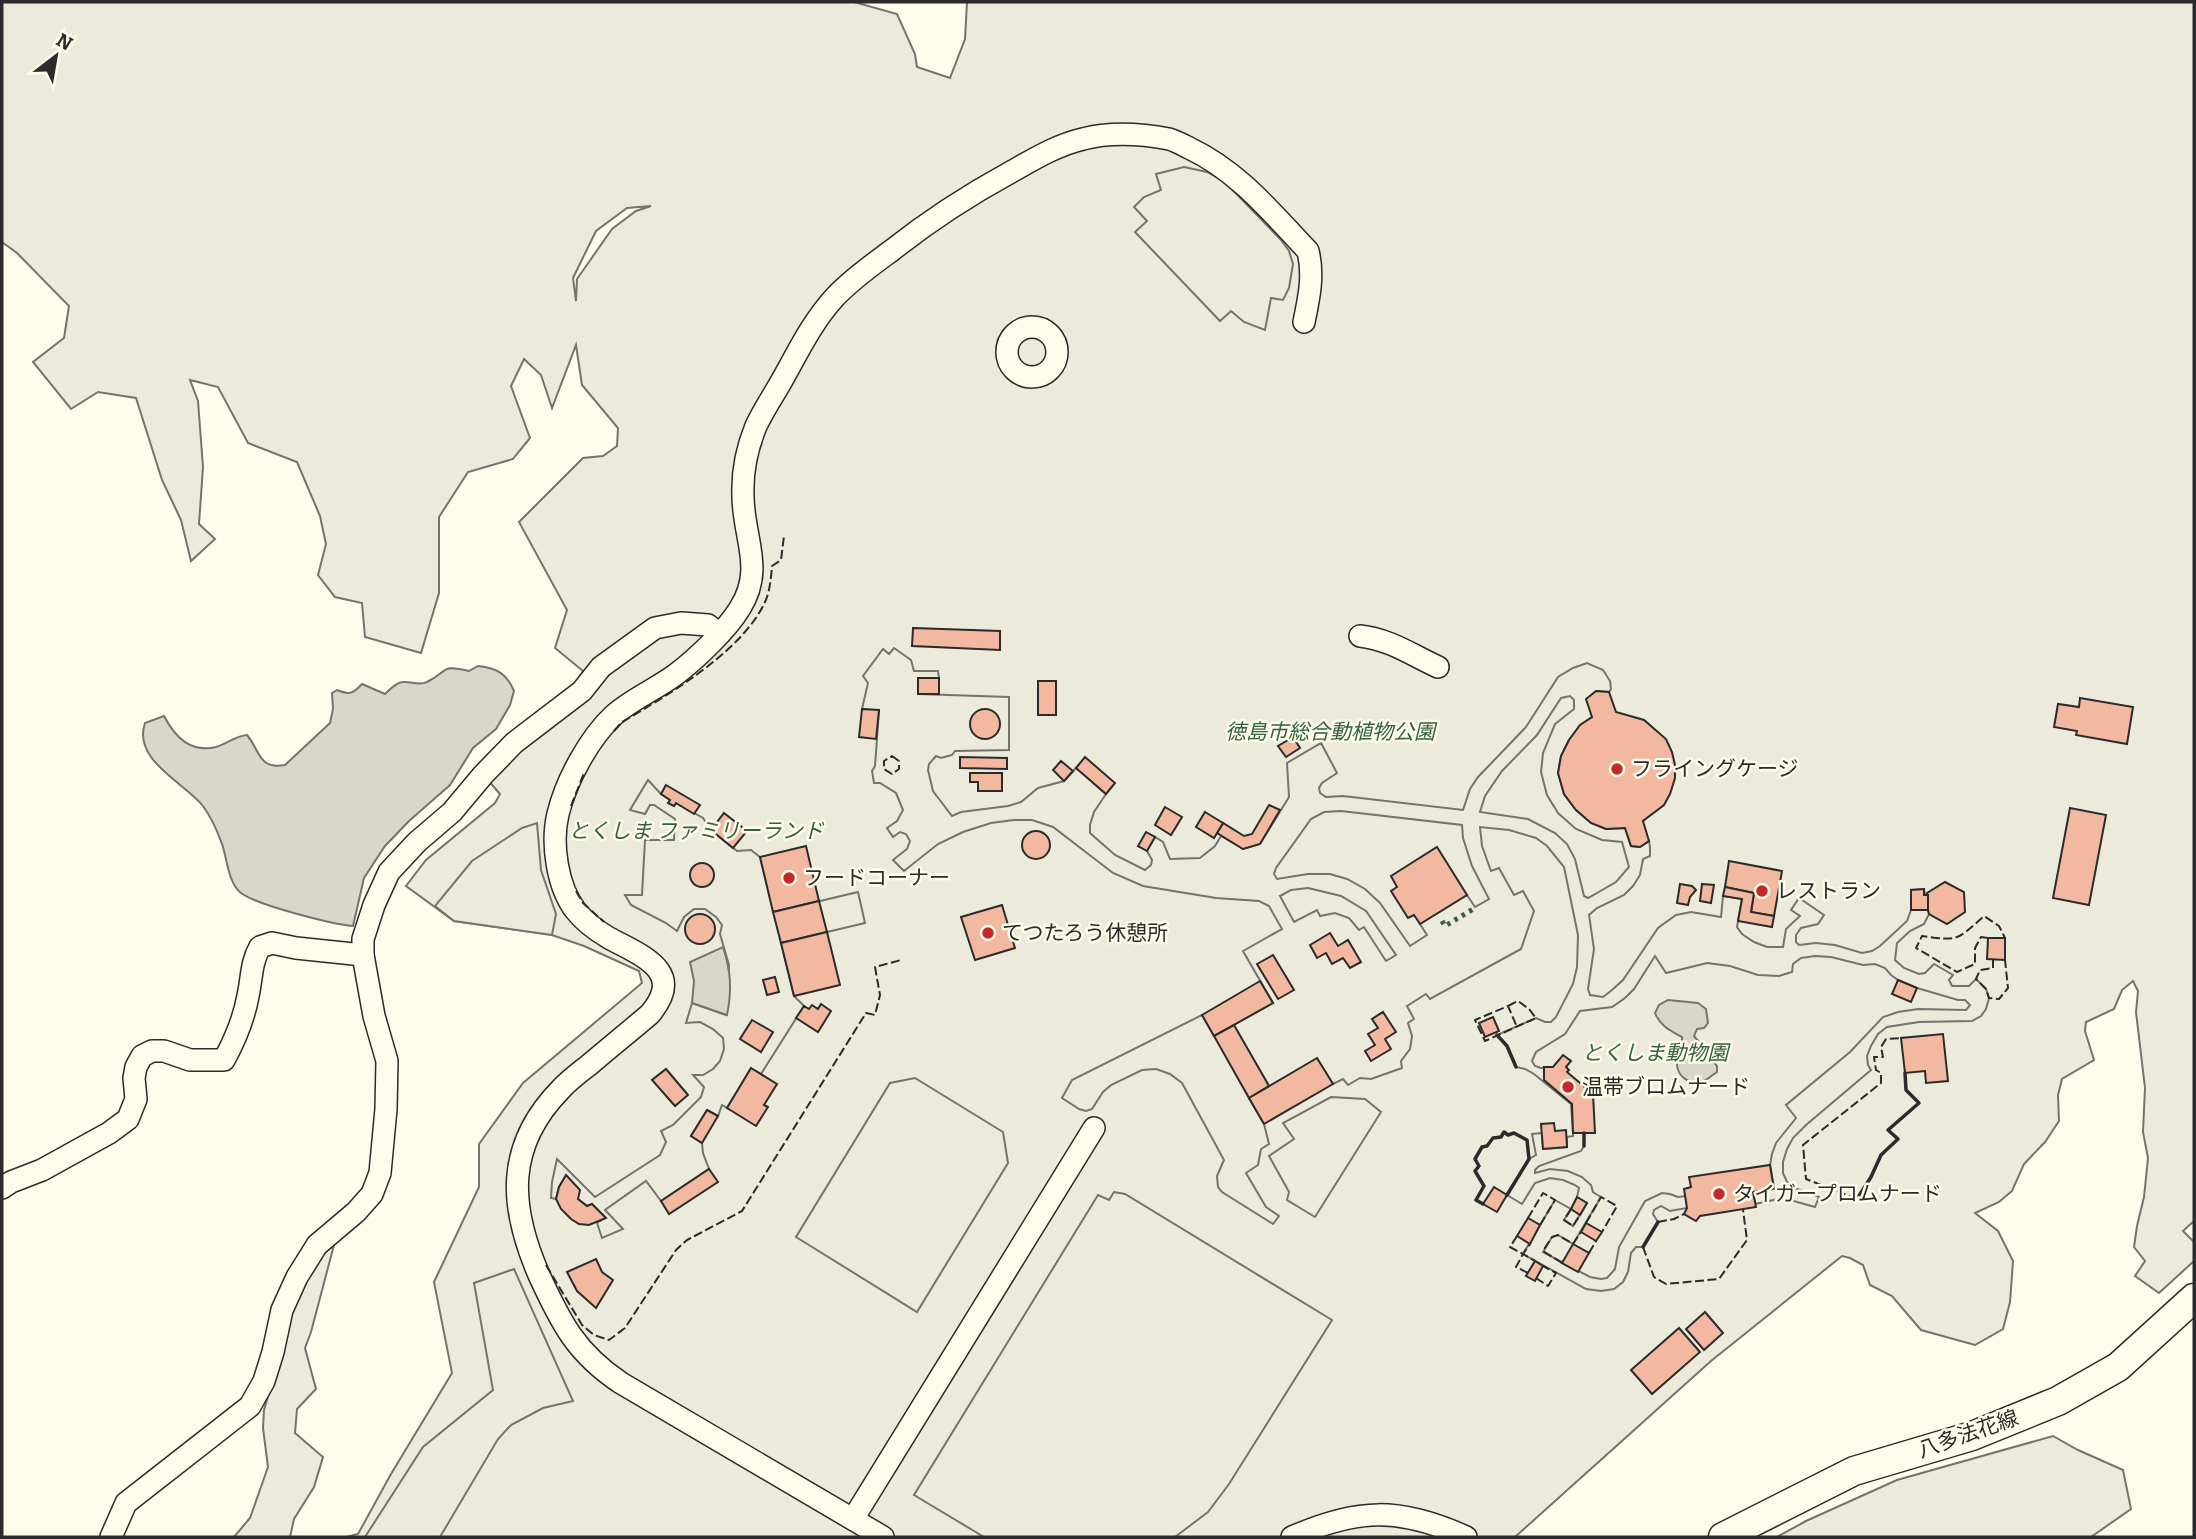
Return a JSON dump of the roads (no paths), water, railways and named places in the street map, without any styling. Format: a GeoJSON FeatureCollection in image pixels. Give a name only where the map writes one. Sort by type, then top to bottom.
{"type":"FeatureCollection","features":[{"type":"Feature","properties":{"kind":"main road","name":"八多法花線"},"geometry":{"type":"LineString","coordinates":[[1723,1537],[1854,1471],[1972,1436],[2058,1401],[2118,1367],[2194,1298]]}},
{"type":"Feature","properties":{"kind":"street"},"geometry":{"type":"LineString","coordinates":[[883,1537],[599,1368],[569,1336],[525,1244],[518,1215],[516,1187],[520,1160],[530,1132],[561,1087],[650,1014],[664,991],[658,967],[647,957],[589,925],[574,909],[563,886],[555,839],[556,819],[563,795],[584,753],[615,714],[697,657],[740,609],[751,586],[753,563],[743,498],[743,474],[748,450],[757,423],[815,321],[853,279],[958,201],[1043,154],[1083,139],[1118,134],[1172,140],[1209,157],[1242,180],[1308,251],[1312,266],[1304,322]]}},
{"type":"Feature","properties":{"kind":"street"},"geometry":{"type":"LineString","coordinates":[[111,1537],[127,1503],[250,1406],[264,1381],[274,1352],[282,1310],[297,1277],[317,1245],[356,1212],[372,1194],[380,1173],[387,1061],[374,1016],[363,955],[363,939],[389,872],[417,842],[452,812],[482,775],[514,743],[582,691],[601,667],[655,628],[681,623],[708,625],[719,634]]}},
{"type":"Feature","properties":{"kind":"street"},"geometry":{"type":"LineString","coordinates":[[1360,636],[1375,638],[1399,647],[1438,667]]}},
{"type":"Feature","properties":{"kind":"street"},"geometry":{"type":"LineString","coordinates":[[2,1188],[98,1140],[128,1119],[136,1099],[136,1067],[142,1056],[152,1051],[164,1051],[190,1060],[224,1059],[235,1040],[242,1019],[254,958],[261,947],[272,943],[363,955]]}},
{"type":"Feature","properties":{"kind":"street"},"geometry":{"type":"LineString","coordinates":[[853,1519],[1094,1128]]}},
{"type":"Feature","properties":{"kind":"street"},"geometry":{"type":"LineString","coordinates":[[1292,1537],[1325,1523],[1360,1515],[1400,1516],[1438,1524],[1466,1537]]}},
{"type":"Feature","properties":{"kind":"place","name":"フライングケージ"},"geometry":{"type":"Point","coordinates":[1617,769]}},
{"type":"Feature","properties":{"kind":"place","name":"フードコーナー"},"geometry":{"type":"Point","coordinates":[789,878]}},
{"type":"Feature","properties":{"kind":"place","name":"レストラン"},"geometry":{"type":"Point","coordinates":[1762,891]}},
{"type":"Feature","properties":{"kind":"place","name":"てつたろう休憩所"},"geometry":{"type":"Point","coordinates":[988,933]}},
{"type":"Feature","properties":{"kind":"place","name":"温帯ブロムナード"},"geometry":{"type":"Point","coordinates":[1568,1087]}},
{"type":"Feature","properties":{"kind":"place","name":"タイガープロムナード"},"geometry":{"type":"Point","coordinates":[1719,1194]}},
{"type":"Feature","properties":{"kind":"park label","name":"徳島市総合動植物公園"},"geometry":{"type":"Point","coordinates":[1330,732]}},
{"type":"Feature","properties":{"kind":"park label","name":"とくしま ファミリーランド"},"geometry":{"type":"Point","coordinates":[696,831]}},
{"type":"Feature","properties":{"kind":"park label","name":"とくしま動物園"},"geometry":{"type":"Point","coordinates":[1655,1053]}}]}
